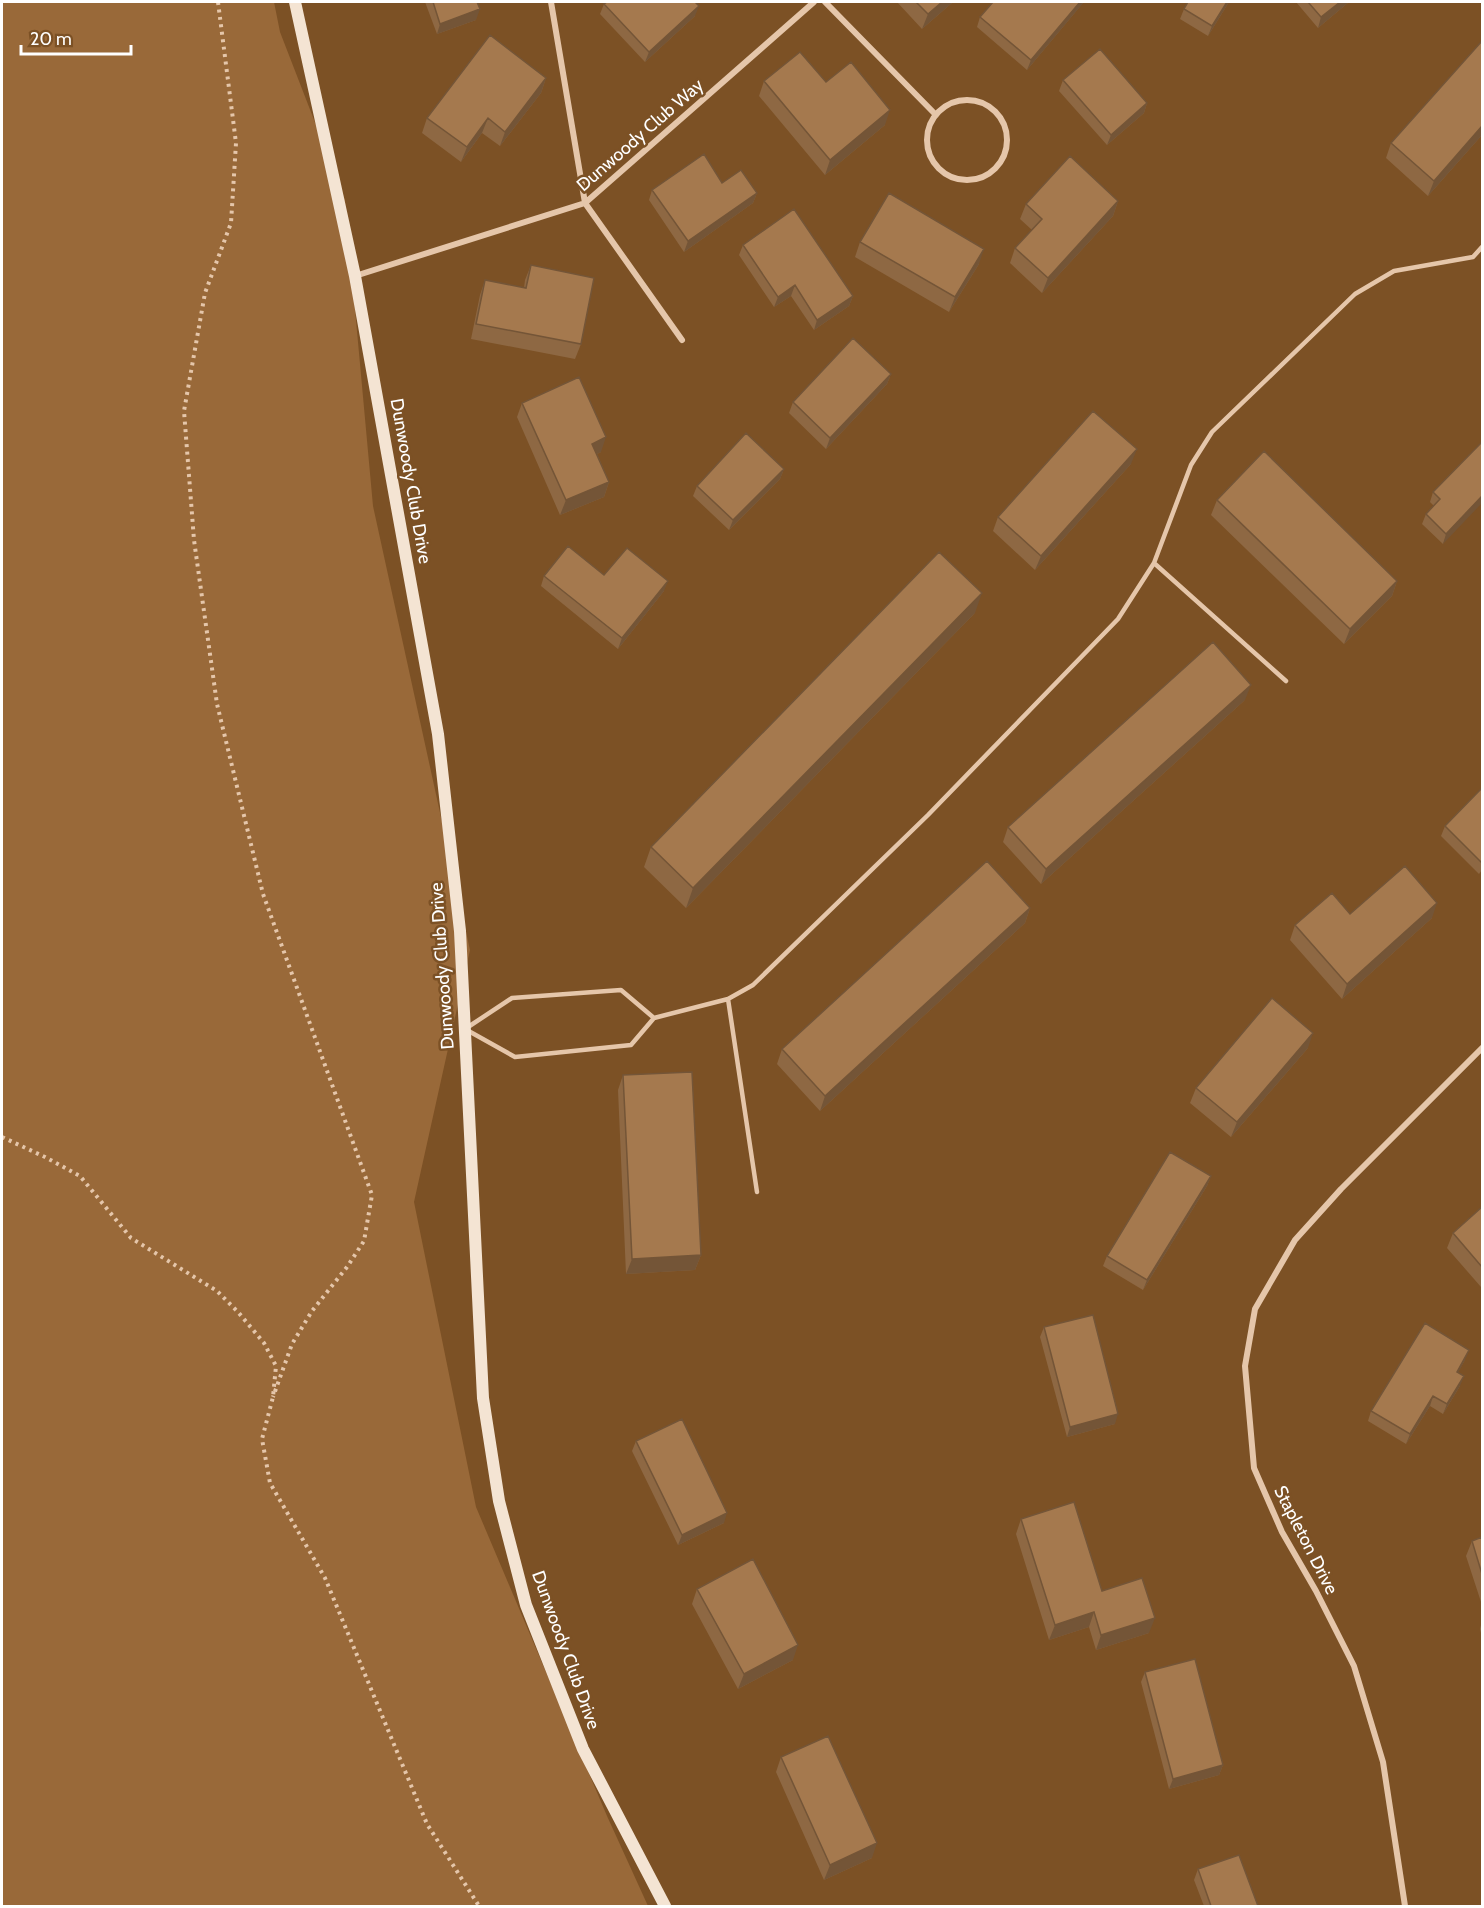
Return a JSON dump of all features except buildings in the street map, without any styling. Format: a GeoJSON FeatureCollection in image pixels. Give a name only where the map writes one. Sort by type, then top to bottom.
{"type":"FeatureCollection","features":[{"type":"Feature","properties":{"kind":"street","name":"Dunwoody Club Drive"},"geometry":{"type":"LineString","coordinates":[[295,2],[355,276],[438,734],[460,931],[483,1398],[499,1501],[525,1605],[583,1749],[665,1906]]}},
{"type":"Feature","properties":{"kind":"street"},"geometry":{"type":"LineString","coordinates":[[551,2],[585,203],[682,340]]}},
{"type":"Feature","properties":{"kind":"street","name":"Dunwoody Club Way"},"geometry":{"type":"LineString","coordinates":[[355,276],[585,203],[814,2]]}},
{"type":"Feature","properties":{"kind":"street"},"geometry":{"type":"LineString","coordinates":[[825,2],[936,115]]}},
{"type":"Feature","properties":{"kind":"street"},"geometry":{"type":"LineString","coordinates":[[971,101],[983,104],[994,111],[1002,121],[1007,134],[1003,159],[995,170],[984,177],[972,180],[958,179],[946,174],[936,165],[930,153],[928,140],[930,127],[936,115],[946,107],[958,102],[971,101]]}},
{"type":"Feature","properties":{"kind":"street","name":"Stapleton Drive"},"geometry":{"type":"LineString","coordinates":[[1404,1906],[1383,1762],[1354,1666],[1316,1591],[1282,1532],[1254,1468],[1245,1366],[1255,1309],[1295,1240],[1341,1189],[1482,1048]]}},
{"type":"Feature","properties":{"kind":"lane"},"geometry":{"type":"LineString","coordinates":[[654,1018],[621,990],[512,998],[465,1029],[515,1057],[631,1045],[654,1018],[728,999],[753,985],[928,815],[1118,619],[1154,563],[1191,465],[1212,432],[1355,294],[1394,271],[1473,257],[1482,248]]}},
{"type":"Feature","properties":{"kind":"lane"},"geometry":{"type":"LineString","coordinates":[[1154,563],[1287,681]]}},
{"type":"Feature","properties":{"kind":"lane"},"geometry":{"type":"LineString","coordinates":[[728,999],[757,1192]]}},
{"type":"Feature","properties":{"kind":"path"},"geometry":{"type":"LineString","coordinates":[[219,2],[236,143],[231,223],[205,292],[184,411],[194,540],[217,704],[263,894],[372,1195],[364,1241],[347,1267],[312,1311],[292,1344],[273,1397],[262,1439],[270,1483],[325,1578],[427,1824],[480,1906]]}},
{"type":"Feature","properties":{"kind":"path"},"geometry":{"type":"LineString","coordinates":[[2,1137],[80,1176],[131,1238],[217,1291],[264,1343],[276,1366],[273,1397]]}},
{"type":"Feature","properties":{"kind":"shaded area"},"geometry":{"type":"Polygon","coordinates":[[[2,2],[274,2],[280,32],[345,200],[373,506],[470,950],[414,1202],[476,1507],[607,1816],[648,1906],[2,1906],[2,2]]]}}]}
